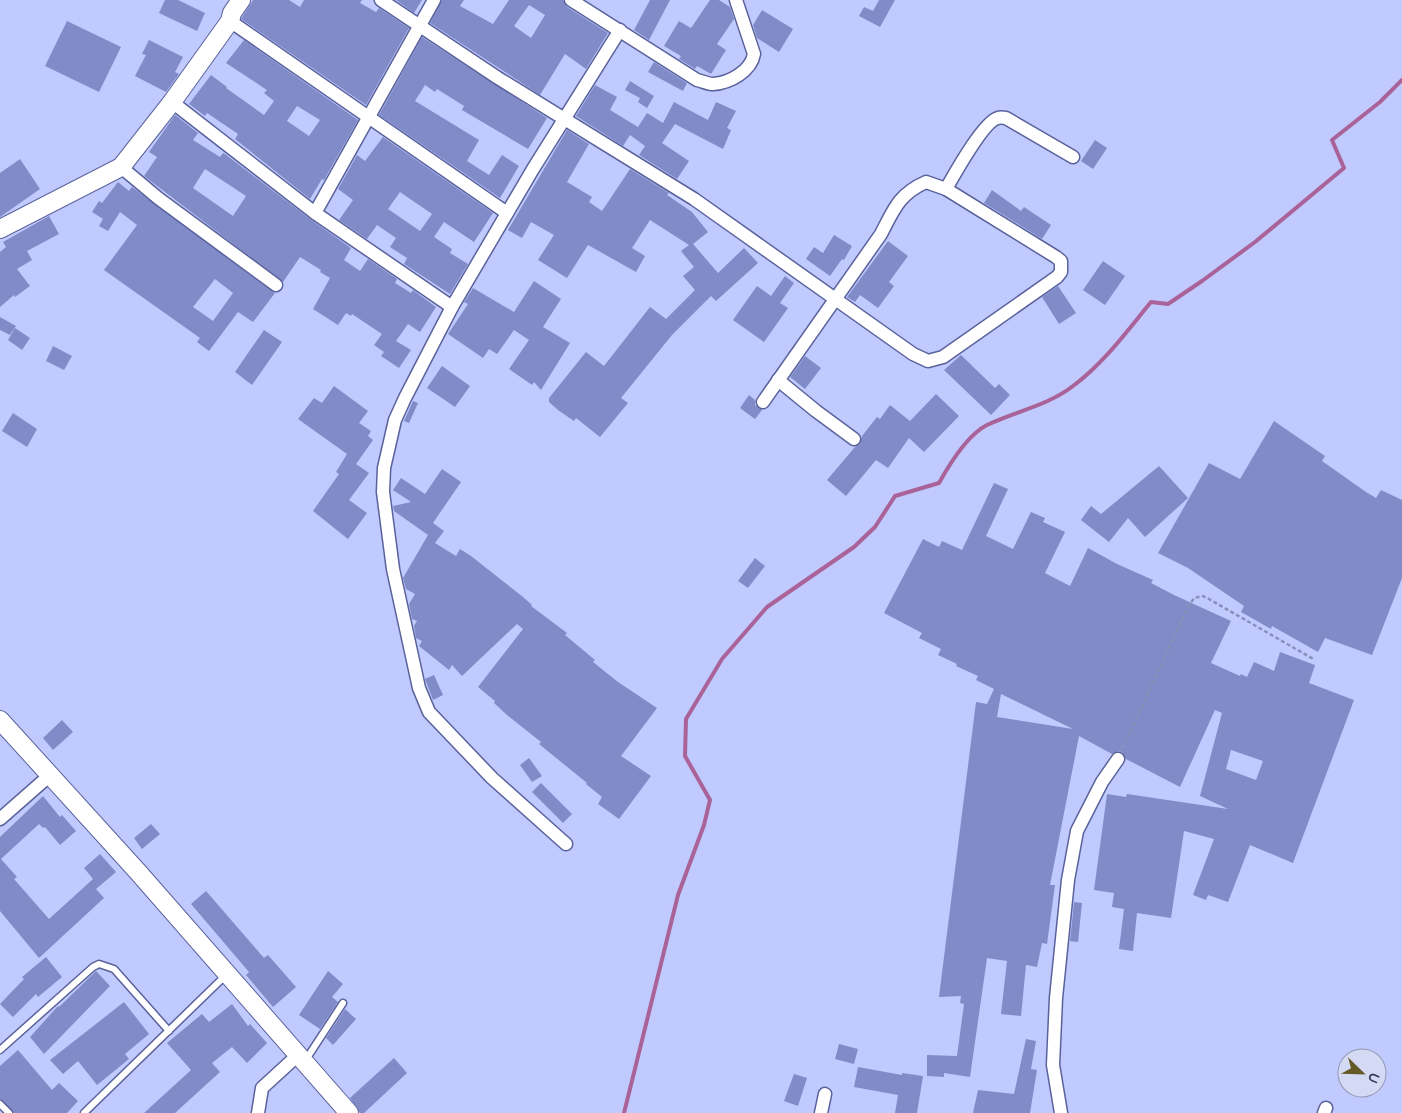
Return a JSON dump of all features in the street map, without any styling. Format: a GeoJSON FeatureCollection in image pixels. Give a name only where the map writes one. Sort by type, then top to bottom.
{"type":"FeatureCollection","features":[{"type":"Feature","properties":{"kind":"street"},"geometry":{"type":"LineString","coordinates":[[0,230],[121,167],[172,102],[230,21],[232,13],[240,0]]}},
{"type":"Feature","properties":{"kind":"street"},"geometry":{"type":"LineString","coordinates":[[381,0],[564,120],[694,199],[836,300],[921,359],[936,360],[1017,306],[1061,272],[1061,261],[946,189],[926,182],[910,189],[894,207],[881,234],[836,300],[763,402]]}},
{"type":"Feature","properties":{"kind":"street"},"geometry":{"type":"LineString","coordinates":[[315,213],[434,0]]}},
{"type":"Feature","properties":{"kind":"street"},"geometry":{"type":"LineString","coordinates":[[571,0],[697,80],[713,84],[729,79],[746,70],[753,60],[754,54],[736,0]]}},
{"type":"Feature","properties":{"kind":"street"},"geometry":{"type":"LineString","coordinates":[[230,21],[507,213]]}},
{"type":"Feature","properties":{"kind":"street"},"geometry":{"type":"LineString","coordinates":[[566,844],[492,778],[429,712],[418,688],[404,625],[386,522],[383,492],[384,468],[395,420],[404,398],[452,307],[507,213],[620,30]]}},
{"type":"Feature","properties":{"kind":"street"},"geometry":{"type":"LineString","coordinates":[[172,102],[315,213],[452,307]]}},
{"type":"Feature","properties":{"kind":"street"},"geometry":{"type":"LineString","coordinates":[[946,189],[974,143],[998,118],[1006,118],[1073,157]]}},
{"type":"Feature","properties":{"kind":"street"},"geometry":{"type":"LineString","coordinates":[[121,167],[158,198],[276,285]]}},
{"type":"Feature","properties":{"kind":"street"},"geometry":{"type":"LineString","coordinates":[[778,380],[816,412],[854,438]]}},
{"type":"Feature","properties":{"kind":"street"},"geometry":{"type":"LineString","coordinates":[[0,720],[138,872],[226,975],[349,1113]]}},
{"type":"Feature","properties":{"kind":"street"},"geometry":{"type":"LineString","coordinates":[[1061,1113],[1053,1064],[1068,880],[1077,831],[1102,782],[1118,759]]}},
{"type":"Feature","properties":{"kind":"street"},"geometry":{"type":"LineString","coordinates":[[0,819],[49,776]]}},
{"type":"Feature","properties":{"kind":"street"},"geometry":{"type":"LineString","coordinates":[[258,1113],[262,1088],[301,1059]]}},
{"type":"Feature","properties":{"kind":"street"},"geometry":{"type":"LineString","coordinates":[[821,1113],[825,1094]]}},
{"type":"Feature","properties":{"kind":"lane"},"geometry":{"type":"LineString","coordinates":[[0,1050],[93,967],[100,964],[114,969],[169,1031]]}},
{"type":"Feature","properties":{"kind":"lane"},"geometry":{"type":"LineString","coordinates":[[84,1113],[226,975]]}},
{"type":"Feature","properties":{"kind":"lane"},"geometry":{"type":"LineString","coordinates":[[301,1059],[344,1003]]}},
{"type":"Feature","properties":{"kind":"lane"},"geometry":{"type":"LineString","coordinates":[[0,1104],[9,1113]]}},
{"type":"Feature","properties":{"kind":"path"},"geometry":{"type":"LineString","coordinates":[[1118,759],[1188,607],[1194,598],[1203,596],[1209,599],[1315,660]]}},
{"type":"Feature","properties":{"kind":"building"},"geometry":{"type":"Polygon","coordinates":[[[165,0],[178,0],[205,13],[197,31],[159,13],[165,0]]]}},
{"type":"Feature","properties":{"kind":"building"},"geometry":{"type":"Polygon","coordinates":[[[253,0],[289,0],[300,7],[304,0],[362,0],[360,3],[376,12],[379,8],[409,28],[366,105],[241,19],[253,0]]]}},
{"type":"Feature","properties":{"kind":"building"},"geometry":{"type":"Polygon","coordinates":[[[396,0],[422,0],[414,13],[396,0]]]}},
{"type":"Feature","properties":{"kind":"building"},"geometry":{"type":"Polygon","coordinates":[[[442,0],[464,0],[460,6],[493,24],[509,0],[563,0],[567,7],[608,33],[586,69],[565,54],[540,95],[430,23],[442,0]],[[529,5],[514,26],[531,38],[545,15],[529,5]]]}},
{"type":"Feature","properties":{"kind":"building"},"geometry":{"type":"Polygon","coordinates":[[[650,0],[670,0],[649,40],[634,30],[650,0]]]}},
{"type":"Feature","properties":{"kind":"building"},"geometry":{"type":"Polygon","coordinates":[[[710,0],[719,0],[730,7],[734,19],[717,44],[726,50],[711,74],[697,66],[695,69],[679,59],[681,56],[664,46],[679,21],[691,28],[710,0]]]}},
{"type":"Feature","properties":{"kind":"building"},"geometry":{"type":"Polygon","coordinates":[[[879,0],[895,0],[880,27],[859,16],[864,7],[873,11],[879,0]]]}},
{"type":"Feature","properties":{"kind":"building"},"geometry":{"type":"Polygon","coordinates":[[[762,10],[793,29],[779,52],[757,38],[753,25],[762,10]]]}},
{"type":"Feature","properties":{"kind":"building"},"geometry":{"type":"Polygon","coordinates":[[[67,21],[121,47],[99,92],[45,66],[67,21]]]}},
{"type":"Feature","properties":{"kind":"building"},"geometry":{"type":"Polygon","coordinates":[[[422,37],[547,118],[528,149],[462,110],[464,106],[437,89],[435,92],[425,85],[415,101],[479,140],[467,161],[489,175],[502,155],[519,166],[500,198],[379,115],[422,37]]]}},
{"type":"Feature","properties":{"kind":"building"},"geometry":{"type":"Polygon","coordinates":[[[149,40],[183,57],[175,72],[179,74],[166,92],[135,76],[146,55],[142,54],[149,40]]]}},
{"type":"Feature","properties":{"kind":"building"},"geometry":{"type":"Polygon","coordinates":[[[244,40],[358,120],[324,180],[322,179],[310,199],[235,139],[238,134],[207,113],[205,116],[189,104],[211,75],[264,115],[274,101],[264,93],[267,90],[226,63],[244,40]],[[297,106],[287,121],[309,136],[320,120],[297,106]]]}},
{"type":"Feature","properties":{"kind":"building"},"geometry":{"type":"Polygon","coordinates":[[[654,62],[687,83],[683,91],[648,72],[654,62]]]}},
{"type":"Feature","properties":{"kind":"building"},"geometry":{"type":"Polygon","coordinates":[[[630,81],[654,96],[647,108],[638,102],[640,98],[625,90],[630,81]]]}},
{"type":"Feature","properties":{"kind":"building"},"geometry":{"type":"Polygon","coordinates":[[[595,85],[617,97],[610,110],[638,127],[647,113],[663,123],[674,102],[708,120],[716,102],[736,111],[727,128],[731,130],[723,149],[675,124],[662,143],[689,161],[677,179],[639,155],[645,146],[630,135],[623,146],[576,116],[595,85]]]}},
{"type":"Feature","properties":{"kind":"building"},"geometry":{"type":"Polygon","coordinates":[[[175,115],[198,133],[193,140],[220,157],[223,153],[225,154],[351,248],[344,260],[360,271],[368,259],[397,279],[395,283],[411,293],[413,290],[436,307],[420,332],[408,324],[396,341],[411,350],[399,368],[381,356],[384,352],[374,345],[382,334],[352,314],[351,316],[346,313],[338,325],[313,309],[330,278],[320,272],[321,270],[300,257],[283,282],[144,176],[157,157],[149,152],[175,115]],[[205,169],[193,188],[233,216],[246,196],[205,169]]]}},
{"type":"Feature","properties":{"kind":"building"},"geometry":{"type":"Polygon","coordinates":[[[567,130],[589,144],[567,182],[592,197],[589,202],[602,211],[630,169],[669,193],[667,195],[692,212],[708,232],[693,244],[718,273],[744,248],[758,263],[716,301],[711,296],[672,335],[621,398],[628,403],[600,437],[576,418],[574,421],[558,410],[549,402],[549,398],[586,352],[604,366],[650,307],[666,319],[695,290],[683,276],[694,267],[681,251],[689,245],[650,220],[632,248],[645,256],[636,272],[588,245],[567,278],[538,260],[554,235],[531,222],[522,238],[508,230],[567,130]]]}},
{"type":"Feature","properties":{"kind":"building"},"geometry":{"type":"Polygon","coordinates":[[[383,137],[493,213],[474,242],[444,222],[434,237],[452,249],[450,253],[468,264],[450,294],[404,264],[407,258],[390,247],[396,238],[377,225],[367,239],[339,220],[353,200],[338,189],[357,155],[365,161],[383,137]],[[400,192],[388,209],[420,231],[432,214],[400,192]]]}},
{"type":"Feature","properties":{"kind":"building"},"geometry":{"type":"Polygon","coordinates":[[[1095,140],[1107,148],[1093,169],[1081,161],[1095,140]]]}},
{"type":"Feature","properties":{"kind":"building"},"geometry":{"type":"Polygon","coordinates":[[[20,159],[40,189],[0,217],[0,173],[20,159]]]}},
{"type":"Feature","properties":{"kind":"building"},"geometry":{"type":"Polygon","coordinates":[[[118,182],[129,191],[132,187],[275,293],[253,322],[238,312],[209,351],[197,342],[200,338],[104,270],[137,225],[120,212],[108,231],[99,226],[103,219],[92,212],[99,201],[102,203],[118,182]],[[215,279],[193,307],[213,321],[233,293],[215,279]]]}},
{"type":"Feature","properties":{"kind":"building"},"geometry":{"type":"Polygon","coordinates":[[[992,190],[1021,211],[1024,207],[1051,225],[1042,239],[984,203],[992,190]]]}},
{"type":"Feature","properties":{"kind":"building"},"geometry":{"type":"Polygon","coordinates":[[[49,216],[59,234],[27,251],[32,260],[17,269],[30,286],[15,297],[14,295],[0,307],[0,252],[6,247],[3,242],[49,216]]]}},
{"type":"Feature","properties":{"kind":"building"},"geometry":{"type":"Polygon","coordinates":[[[834,235],[852,246],[844,260],[842,259],[830,276],[806,259],[814,247],[823,253],[834,235]]]}},
{"type":"Feature","properties":{"kind":"building"},"geometry":{"type":"Polygon","coordinates":[[[888,241],[908,256],[889,282],[894,286],[878,308],[860,295],[855,302],[847,297],[888,241]]]}},
{"type":"Feature","properties":{"kind":"building"},"geometry":{"type":"Polygon","coordinates":[[[1103,261],[1125,276],[1105,305],[1083,290],[1103,261]]]}},
{"type":"Feature","properties":{"kind":"building"},"geometry":{"type":"Polygon","coordinates":[[[785,276],[794,283],[780,303],[788,308],[764,342],[733,320],[757,286],[771,296],[785,276]]]}},
{"type":"Feature","properties":{"kind":"building"},"geometry":{"type":"Polygon","coordinates":[[[534,281],[561,299],[543,327],[570,343],[541,390],[534,382],[532,385],[509,369],[529,340],[514,330],[497,354],[489,349],[483,358],[448,334],[468,304],[464,302],[473,288],[514,312],[534,281]]]}},
{"type":"Feature","properties":{"kind":"building"},"geometry":{"type":"Polygon","coordinates":[[[1058,286],[1076,313],[1059,324],[1042,297],[1058,286]]]}},
{"type":"Feature","properties":{"kind":"building"},"geometry":{"type":"Polygon","coordinates":[[[0,317],[16,326],[10,335],[0,330],[0,317]]]}},
{"type":"Feature","properties":{"kind":"building"},"geometry":{"type":"Polygon","coordinates":[[[15,328],[30,338],[22,350],[8,340],[15,328]]]}},
{"type":"Feature","properties":{"kind":"building"},"geometry":{"type":"Polygon","coordinates":[[[264,330],[282,342],[252,385],[235,372],[264,330]]]}},
{"type":"Feature","properties":{"kind":"building"},"geometry":{"type":"Polygon","coordinates":[[[53,346],[72,356],[64,370],[46,361],[53,346]]]}},
{"type":"Feature","properties":{"kind":"building"},"geometry":{"type":"Polygon","coordinates":[[[961,355],[995,388],[999,384],[1010,395],[991,415],[944,370],[961,355]]]}},
{"type":"Feature","properties":{"kind":"building"},"geometry":{"type":"Polygon","coordinates":[[[805,356],[821,368],[805,389],[790,377],[805,356]]]}},
{"type":"Feature","properties":{"kind":"building"},"geometry":{"type":"Polygon","coordinates":[[[442,366],[470,386],[455,407],[427,388],[442,366]]]}},
{"type":"Feature","properties":{"kind":"building"},"geometry":{"type":"Polygon","coordinates":[[[334,386],[368,411],[359,423],[371,431],[368,436],[373,440],[356,464],[369,473],[349,500],[367,513],[348,539],[313,511],[339,474],[336,472],[347,454],[298,419],[314,398],[322,403],[334,386]]]}},
{"type":"Feature","properties":{"kind":"building"},"geometry":{"type":"Polygon","coordinates":[[[936,394],[959,416],[924,452],[909,438],[888,468],[876,460],[846,496],[827,480],[855,447],[860,444],[862,436],[877,417],[880,419],[890,405],[910,421],[936,394]]]}},
{"type":"Feature","properties":{"kind":"building"},"geometry":{"type":"Polygon","coordinates":[[[749,395],[755,400],[755,405],[762,410],[755,419],[740,408],[749,395]]]}},
{"type":"Feature","properties":{"kind":"building"},"geometry":{"type":"Polygon","coordinates":[[[413,401],[418,403],[409,423],[404,421],[413,401]]]}},
{"type":"Feature","properties":{"kind":"building"},"geometry":{"type":"Polygon","coordinates":[[[13,413],[37,429],[27,447],[2,431],[13,413]]]}},
{"type":"Feature","properties":{"kind":"building"},"geometry":{"type":"Polygon","coordinates":[[[1274,421],[1325,456],[1322,461],[1366,492],[1376,498],[1381,490],[1402,500],[1402,578],[1372,655],[1325,638],[1318,652],[1272,626],[1271,629],[1241,612],[1244,606],[1188,568],[1158,553],[1209,463],[1240,479],[1274,421]]]}},
{"type":"Feature","properties":{"kind":"building"},"geometry":{"type":"Polygon","coordinates":[[[1159,466],[1188,498],[1145,537],[1128,518],[1109,542],[1081,520],[1091,506],[1101,514],[1159,466]]]}},
{"type":"Feature","properties":{"kind":"building"},"geometry":{"type":"Polygon","coordinates":[[[442,469],[461,482],[433,523],[444,531],[435,543],[456,556],[460,549],[471,556],[567,633],[565,635],[595,660],[593,662],[618,682],[657,708],[621,756],[651,776],[619,819],[598,804],[602,797],[539,744],[541,742],[507,715],[494,703],[495,701],[478,687],[523,629],[517,624],[462,676],[452,665],[449,670],[419,646],[422,641],[416,638],[414,626],[417,621],[412,619],[409,604],[415,594],[406,589],[403,578],[428,535],[394,511],[393,506],[411,502],[393,490],[401,478],[425,494],[442,469]]]}},
{"type":"Feature","properties":{"kind":"building"},"geometry":{"type":"Polygon","coordinates":[[[994,483],[1008,489],[986,536],[1013,549],[1031,512],[1045,518],[1043,522],[1065,532],[1045,573],[1070,586],[1088,548],[1117,564],[1153,580],[1151,583],[1174,595],[1231,621],[1211,663],[1240,676],[1241,674],[1247,677],[1254,662],[1274,671],[1280,652],[1315,665],[1309,683],[1354,700],[1293,863],[1250,845],[1228,902],[1208,895],[1206,900],[1193,895],[1214,839],[1184,831],[1171,918],[1137,913],[1133,951],[1119,949],[1124,909],[1112,907],[1114,893],[1094,890],[1107,794],[1126,797],[1127,794],[1228,809],[1200,796],[1222,713],[1215,710],[1180,787],[1126,759],[1122,752],[1118,751],[1112,754],[1079,736],[1050,885],[1055,885],[1047,944],[1042,943],[1037,967],[1026,965],[1021,1016],[1001,1014],[1007,961],[987,958],[970,1077],[944,1073],[944,1077],[927,1076],[927,1055],[957,1056],[964,1004],[960,1003],[961,996],[939,997],[976,702],[987,704],[994,689],[976,680],[978,676],[938,655],[941,649],[919,638],[922,633],[884,613],[923,539],[939,547],[942,541],[962,550],[994,483]],[[1001,694],[997,717],[1073,729],[1001,694]],[[1231,750],[1226,769],[1256,780],[1263,761],[1231,750]]]}},
{"type":"Feature","properties":{"kind":"building"},"geometry":{"type":"Polygon","coordinates":[[[755,558],[765,566],[748,588],[738,581],[755,558]]]}},
{"type":"Feature","properties":{"kind":"building"},"geometry":{"type":"Polygon","coordinates":[[[434,675],[443,695],[433,700],[425,679],[434,675]]]}},
{"type":"Feature","properties":{"kind":"building"},"geometry":{"type":"Polygon","coordinates":[[[62,720],[73,732],[53,750],[43,738],[62,720]]]}},
{"type":"Feature","properties":{"kind":"building"},"geometry":{"type":"Polygon","coordinates":[[[529,758],[542,776],[532,782],[520,765],[529,758]]]}},
{"type":"Feature","properties":{"kind":"building"},"geometry":{"type":"Polygon","coordinates":[[[541,783],[572,814],[563,823],[532,792],[541,783]]]}},
{"type":"Feature","properties":{"kind":"building"},"geometry":{"type":"Polygon","coordinates":[[[43,796],[60,817],[62,815],[76,831],[60,845],[45,827],[43,828],[39,824],[1,859],[17,877],[14,879],[49,919],[93,879],[84,868],[100,854],[116,872],[96,889],[104,898],[39,958],[0,911],[0,837],[43,796]]]}},
{"type":"Feature","properties":{"kind":"building"},"geometry":{"type":"Polygon","coordinates":[[[151,824],[160,834],[142,849],[134,838],[151,824]]]}},
{"type":"Feature","properties":{"kind":"building"},"geometry":{"type":"Polygon","coordinates":[[[206,891],[264,958],[268,955],[296,987],[273,1007],[246,975],[249,972],[191,904],[206,891]]]}},
{"type":"Feature","properties":{"kind":"building"},"geometry":{"type":"Polygon","coordinates":[[[1074,902],[1082,903],[1078,942],[1070,941],[1074,902]]]}},
{"type":"Feature","properties":{"kind":"building"},"geometry":{"type":"Polygon","coordinates":[[[46,957],[62,977],[38,997],[36,994],[13,1017],[0,1004],[24,979],[22,977],[46,957]]]}},
{"type":"Feature","properties":{"kind":"building"},"geometry":{"type":"Polygon","coordinates":[[[96,971],[110,986],[44,1054],[30,1037],[58,1006],[96,971]]]}},
{"type":"Feature","properties":{"kind":"building"},"geometry":{"type":"Polygon","coordinates":[[[328,971],[343,984],[332,997],[338,1002],[320,1029],[299,1015],[328,971]]]}},
{"type":"Feature","properties":{"kind":"building"},"geometry":{"type":"Polygon","coordinates":[[[124,1002],[149,1034],[125,1054],[129,1059],[97,1085],[78,1061],[63,1074],[50,1060],[124,1002]]]}},
{"type":"Feature","properties":{"kind":"building"},"geometry":{"type":"Polygon","coordinates":[[[232,1004],[248,1026],[250,1024],[267,1043],[247,1063],[232,1047],[212,1063],[220,1072],[175,1113],[144,1113],[191,1070],[167,1043],[202,1014],[209,1022],[232,1004]]]}},
{"type":"Feature","properties":{"kind":"building"},"geometry":{"type":"Polygon","coordinates":[[[345,1009],[356,1019],[333,1045],[326,1038],[345,1009]]]}},
{"type":"Feature","properties":{"kind":"building"},"geometry":{"type":"Polygon","coordinates":[[[1026,1039],[1036,1041],[1031,1069],[1037,1070],[1030,1113],[973,1113],[978,1090],[1014,1094],[1026,1039]]]}},
{"type":"Feature","properties":{"kind":"building"},"geometry":{"type":"Polygon","coordinates":[[[839,1044],[858,1049],[854,1064],[835,1059],[839,1044]]]}},
{"type":"Feature","properties":{"kind":"building"},"geometry":{"type":"Polygon","coordinates":[[[18,1050],[52,1090],[59,1083],[78,1101],[67,1113],[14,1113],[0,1099],[0,1066],[18,1050]]]}},
{"type":"Feature","properties":{"kind":"building"},"geometry":{"type":"Polygon","coordinates":[[[394,1058],[407,1073],[364,1113],[360,1113],[350,1098],[394,1058]]]}},
{"type":"Feature","properties":{"kind":"building"},"geometry":{"type":"Polygon","coordinates":[[[858,1067],[902,1075],[902,1073],[923,1076],[917,1113],[895,1113],[898,1095],[854,1087],[858,1067]]]}},
{"type":"Feature","properties":{"kind":"building"},"geometry":{"type":"Polygon","coordinates":[[[794,1074],[807,1078],[798,1106],[784,1101],[794,1074]]]}},
{"type":"Feature","properties":{"kind":"waterway"},"geometry":{"type":"LineString","coordinates":[[624,1113],[678,895],[704,825],[710,800],[685,756],[686,719],[722,659],[767,607],[854,547],[875,527],[895,496],[939,483],[959,451],[980,430],[998,420],[1053,399],[1073,386],[1105,357],[1151,302],[1168,304],[1202,281],[1255,242],[1344,168],[1332,140],[1380,102],[1402,80]]}}]}
